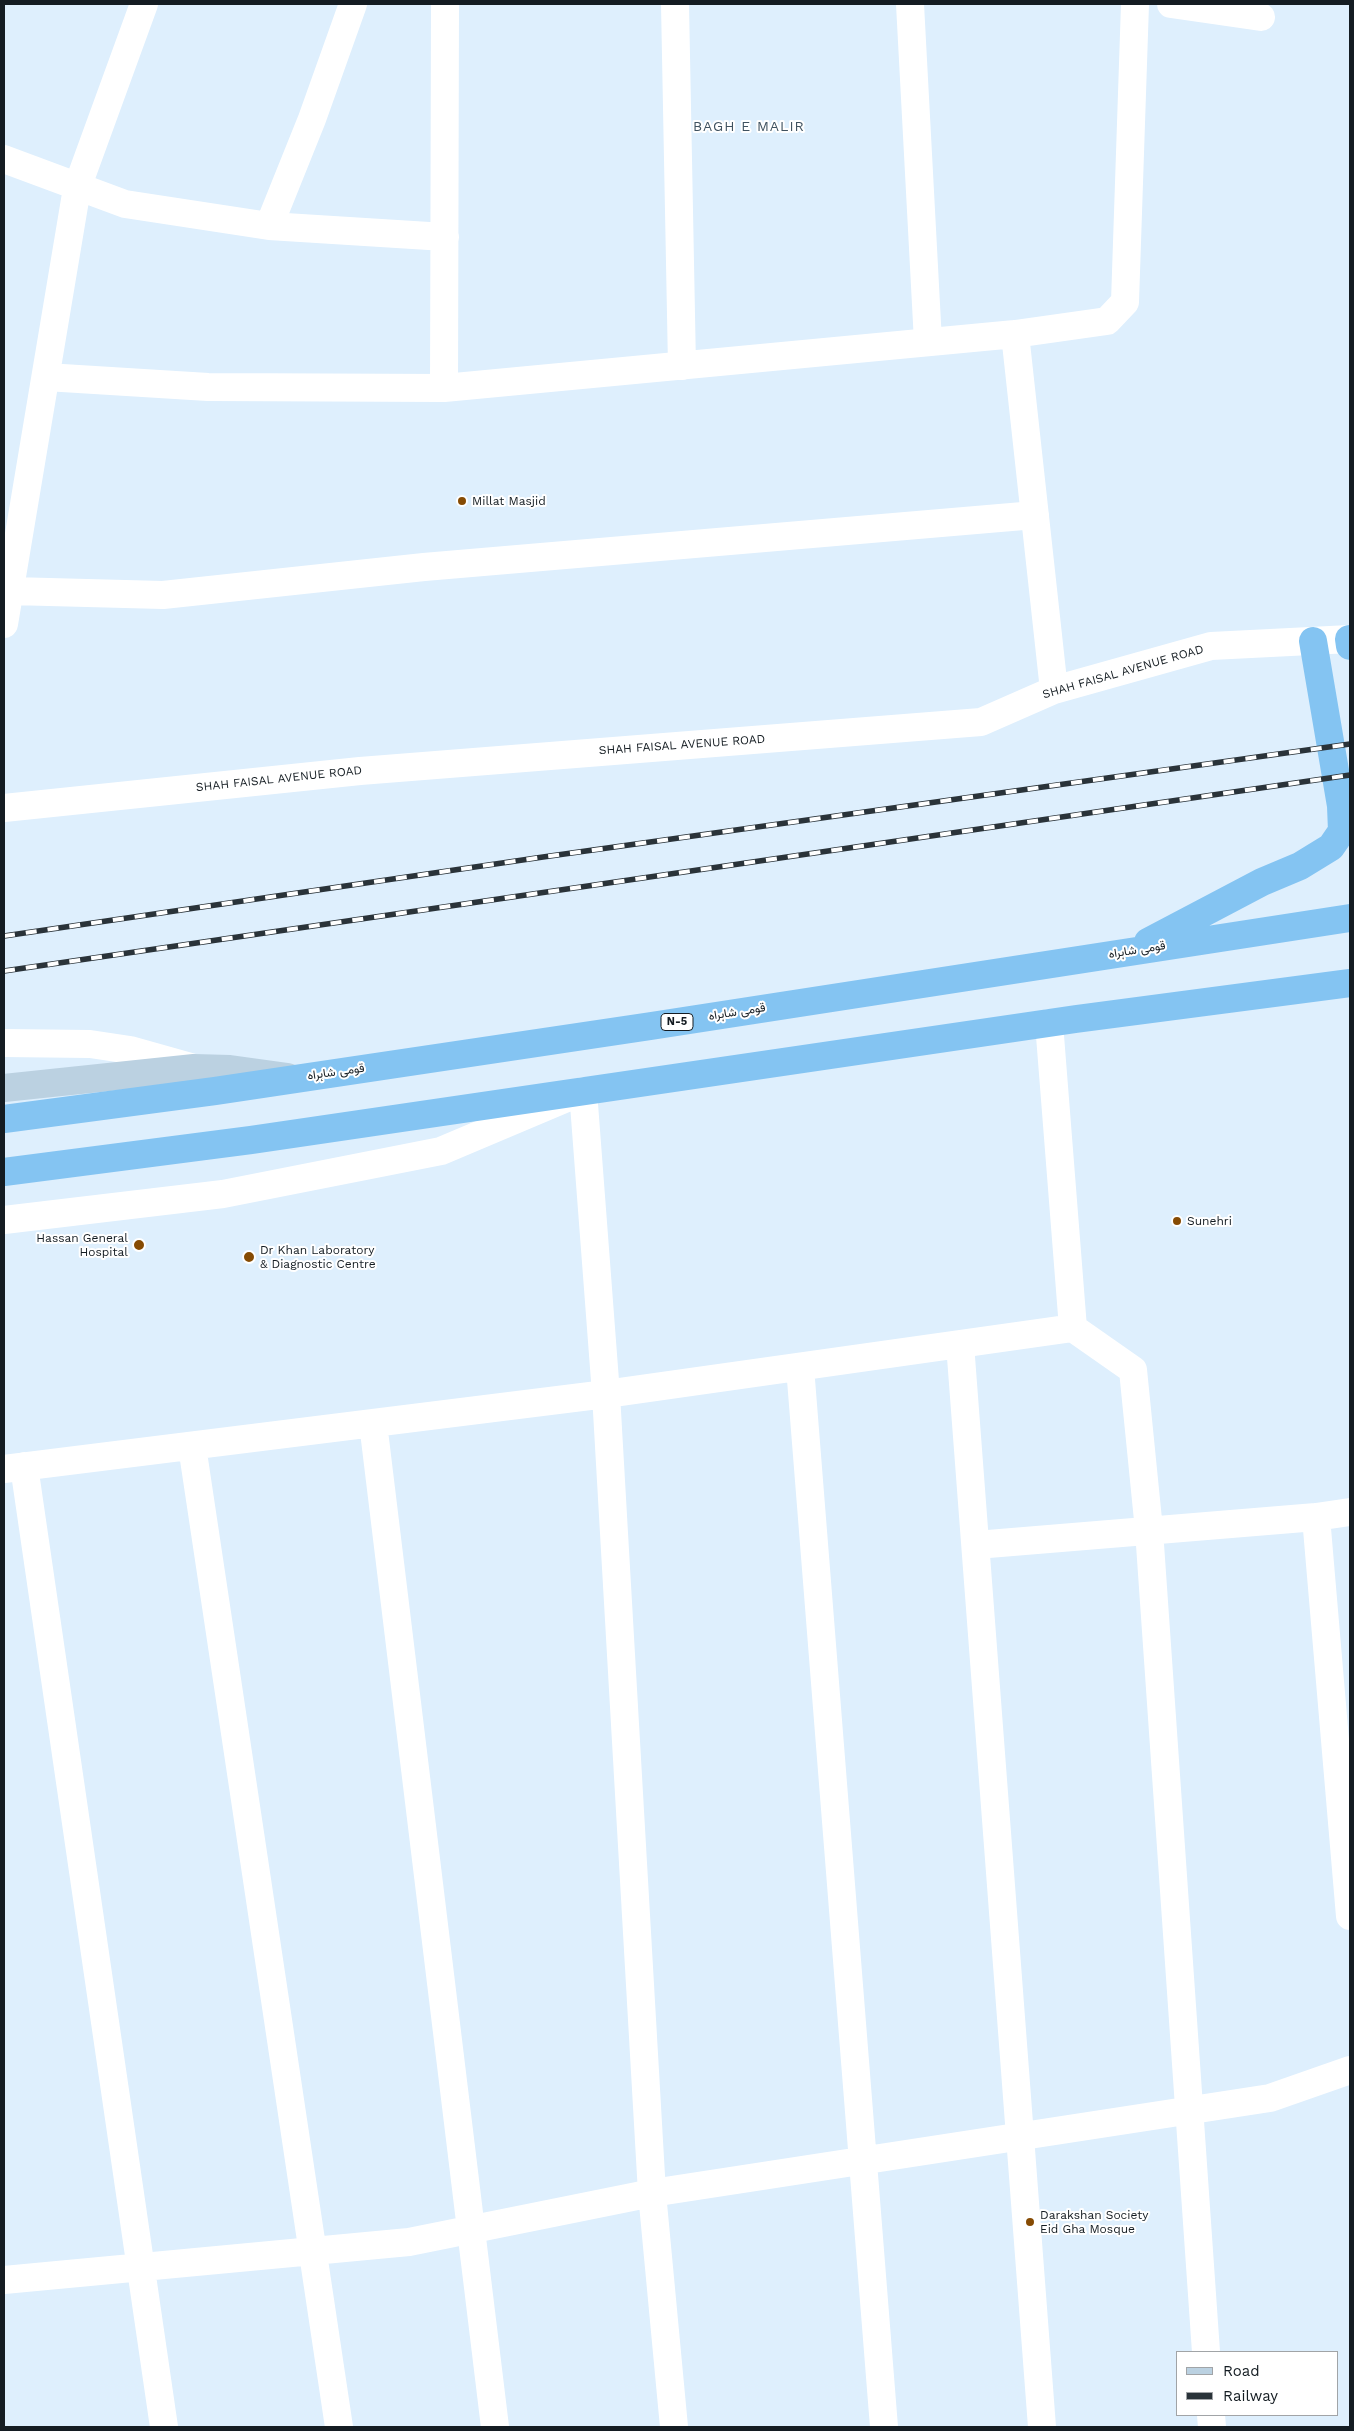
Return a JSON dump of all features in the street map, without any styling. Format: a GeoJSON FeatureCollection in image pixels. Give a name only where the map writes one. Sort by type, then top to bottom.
{"type":"FeatureCollection","features":[{"type":"Feature","properties":{"kind":"highway"},"geometry":{"type":"LineString","coordinates":[[1129,952],[1262,882],[1300,866],[1331,847],[1342,831],[1341,806],[1313,641]]}},
{"type":"Feature","properties":{"kind":"highway","name":"قومی شاہراہ"},"geometry":{"type":"LineString","coordinates":[[4,1119],[296,1078],[1350,918]]}},
{"type":"Feature","properties":{"kind":"highway"},"geometry":{"type":"LineString","coordinates":[[4,1172],[260,1138],[1049,1023],[1350,983]]}},
{"type":"Feature","properties":{"kind":"main road"},"geometry":{"type":"LineString","coordinates":[[4,1088],[194,1068],[230,1069],[296,1078]]}},
{"type":"Feature","properties":{"kind":"street"},"geometry":{"type":"LineString","coordinates":[[4,624],[77,188],[144,4]]}},
{"type":"Feature","properties":{"kind":"street"},"geometry":{"type":"LineString","coordinates":[[268,226],[312,120],[354,4]]}},
{"type":"Feature","properties":{"kind":"street"},"geometry":{"type":"LineString","coordinates":[[444,388],[445,4]]}},
{"type":"Feature","properties":{"kind":"street"},"geometry":{"type":"LineString","coordinates":[[675,4],[682,366]]}},
{"type":"Feature","properties":{"kind":"street"},"geometry":{"type":"LineString","coordinates":[[910,4],[928,342]]}},
{"type":"Feature","properties":{"kind":"street"},"geometry":{"type":"LineString","coordinates":[[46,377],[208,387],[444,388],[1015,334],[1106,321],[1125,302],[1135,4]]}},
{"type":"Feature","properties":{"kind":"street"},"geometry":{"type":"LineString","coordinates":[[1171,4],[1261,17]]}},
{"type":"Feature","properties":{"kind":"street"},"geometry":{"type":"LineString","coordinates":[[4,159],[77,188],[125,204],[268,226],[445,237]]}},
{"type":"Feature","properties":{"kind":"street"},"geometry":{"type":"LineString","coordinates":[[1015,334],[1054,690]]}},
{"type":"Feature","properties":{"kind":"street"},"geometry":{"type":"LineString","coordinates":[[11,591],[163,595],[424,567],[1035,514]]}},
{"type":"Feature","properties":{"kind":"street","name":"SHAH FAISAL AVENUE ROAD"},"geometry":{"type":"LineString","coordinates":[[4,808],[360,771],[981,722],[1054,690],[1211,646],[1313,641],[1350,642]]}},
{"type":"Feature","properties":{"kind":"street"},"geometry":{"type":"LineString","coordinates":[[1049,1023],[1073,1328]]}},
{"type":"Feature","properties":{"kind":"street"},"geometry":{"type":"LineString","coordinates":[[4,1043],[90,1044],[130,1050],[194,1068]]}},
{"type":"Feature","properties":{"kind":"street"},"geometry":{"type":"LineString","coordinates":[[4,1220],[223,1194],[441,1151],[583,1091],[606,1394],[652,2193],[674,2427]]}},
{"type":"Feature","properties":{"kind":"street"},"geometry":{"type":"LineString","coordinates":[[164,2427],[14,1467],[606,1394],[1073,1328],[1133,1370],[1149,1530],[1206,2351]]}},
{"type":"Feature","properties":{"kind":"street"},"geometry":{"type":"LineString","coordinates":[[960,1344],[1042,2427]]}},
{"type":"Feature","properties":{"kind":"street"},"geometry":{"type":"LineString","coordinates":[[800,1367],[884,2427]]}},
{"type":"Feature","properties":{"kind":"street"},"geometry":{"type":"LineString","coordinates":[[373,1423],[495,2427]]}},
{"type":"Feature","properties":{"kind":"street"},"geometry":{"type":"LineString","coordinates":[[192,1446],[339,2427]]}},
{"type":"Feature","properties":{"kind":"street"},"geometry":{"type":"LineString","coordinates":[[976,1545],[1316,1517],[1350,1512]]}},
{"type":"Feature","properties":{"kind":"street"},"geometry":{"type":"LineString","coordinates":[[1316,1517],[1350,1916]]}},
{"type":"Feature","properties":{"kind":"street"},"geometry":{"type":"LineString","coordinates":[[4,2280],[409,2242],[652,2193],[1270,2098],[1350,2070]]}},
{"type":"Feature","properties":{"kind":"railway"},"geometry":{"type":"LineString","coordinates":[[4,936],[543,857],[1350,744]]}},
{"type":"Feature","properties":{"kind":"railway"},"geometry":{"type":"LineString","coordinates":[[4,971],[1350,775]]}},
{"type":"Feature","properties":{"kind":"place","name":"Millat Masjid"},"geometry":{"type":"Point","coordinates":[462,501]}},
{"type":"Feature","properties":{"kind":"place","name":"Sunehri"},"geometry":{"type":"Point","coordinates":[1177,1221]}},
{"type":"Feature","properties":{"kind":"place","name":"Hassan General Hospital"},"geometry":{"type":"Point","coordinates":[139,1245]}},
{"type":"Feature","properties":{"kind":"place","name":"Dr Khan Laboratory & Diagnostic Centre"},"geometry":{"type":"Point","coordinates":[249,1257]}},
{"type":"Feature","properties":{"kind":"place","name":"Darakshan Society Eid Gha Mosque"},"geometry":{"type":"Point","coordinates":[1030,2222]}},
{"type":"Feature","properties":{"kind":"district","name":"BAGH E MALIR"},"geometry":{"type":"Point","coordinates":[749,127]}}]}
